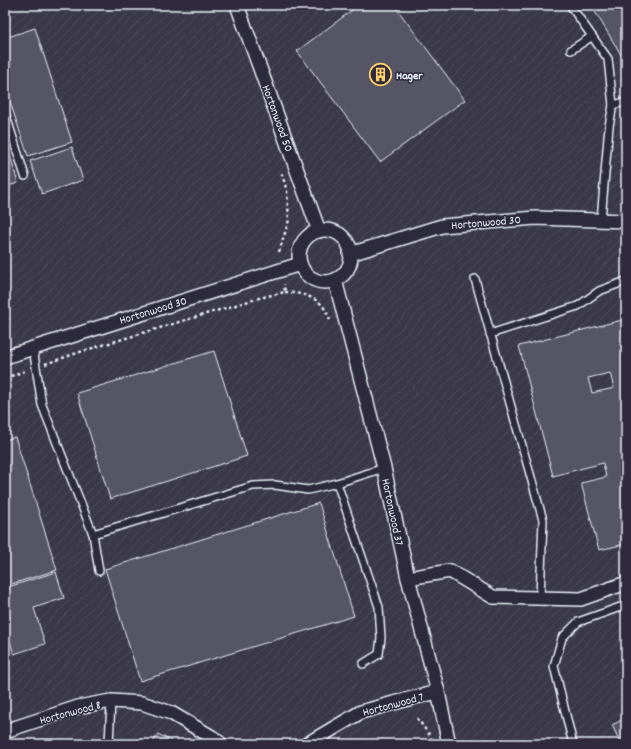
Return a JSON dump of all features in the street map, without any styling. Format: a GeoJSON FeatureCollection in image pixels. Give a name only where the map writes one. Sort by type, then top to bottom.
{"type":"FeatureCollection","features":[{"type":"Feature","properties":{"kind":"street","name":"Hortonwood 50"},"geometry":{"type":"LineString","coordinates":[[237,5],[319,231]]}},
{"type":"Feature","properties":{"kind":"street","name":"Hortonwood 30"},"geometry":{"type":"LineString","coordinates":[[350,254],[442,226],[535,218],[626,221]]}},
{"type":"Feature","properties":{"kind":"street"},"geometry":{"type":"LineString","coordinates":[[328,230],[342,236],[347,244],[350,254],[350,263],[347,269],[341,276],[326,282],[312,279],[305,273],[300,264],[299,258],[301,245],[306,238],[319,231],[328,230]]}},
{"type":"Feature","properties":{"kind":"street","name":"Hortonwood 30"},"geometry":{"type":"LineString","coordinates":[[5,357],[300,264]]}},
{"type":"Feature","properties":{"kind":"street","name":"Hortonwood 37"},"geometry":{"type":"LineString","coordinates":[[334,280],[384,468],[408,578],[438,692],[449,744]]}},
{"type":"Feature","properties":{"kind":"street"},"geometry":{"type":"LineString","coordinates":[[408,578],[450,571],[493,597],[581,599],[626,583]]}},
{"type":"Feature","properties":{"kind":"street","name":"Hortonwood 7"},"geometry":{"type":"LineString","coordinates":[[307,744],[361,712],[438,692]]}},
{"type":"Feature","properties":{"kind":"street","name":"Hortonwood 8"},"geometry":{"type":"LineString","coordinates":[[5,731],[78,707],[111,701],[142,703],[171,713],[212,737],[221,744]]}},
{"type":"Feature","properties":{"kind":"lane"},"geometry":{"type":"LineString","coordinates":[[570,5],[608,59],[613,105],[609,126],[601,220]]}},
{"type":"Feature","properties":{"kind":"lane"},"geometry":{"type":"LineString","coordinates":[[571,50],[591,36]]}},
{"type":"Feature","properties":{"kind":"lane"},"geometry":{"type":"LineString","coordinates":[[613,105],[626,102]]}},
{"type":"Feature","properties":{"kind":"lane"},"geometry":{"type":"LineString","coordinates":[[5,114],[25,176]]}},
{"type":"Feature","properties":{"kind":"lane"},"geometry":{"type":"LineString","coordinates":[[474,279],[543,520],[540,598]]}},
{"type":"Feature","properties":{"kind":"lane"},"geometry":{"type":"LineString","coordinates":[[490,334],[578,306],[599,291],[626,280]]}},
{"type":"Feature","properties":{"kind":"lane"},"geometry":{"type":"LineString","coordinates":[[33,348],[44,411],[93,534],[99,571]]}},
{"type":"Feature","properties":{"kind":"lane"},"geometry":{"type":"LineString","coordinates":[[93,534],[253,486],[274,485],[308,490],[337,483],[384,468]]}},
{"type":"Feature","properties":{"kind":"lane"},"geometry":{"type":"LineString","coordinates":[[337,483],[379,607],[381,638],[379,654],[363,664]]}},
{"type":"Feature","properties":{"kind":"lane"},"geometry":{"type":"LineString","coordinates":[[573,744],[554,666],[562,638],[578,622],[626,605]]}},
{"type":"Feature","properties":{"kind":"lane"},"geometry":{"type":"LineString","coordinates":[[109,744],[111,701]]}},
{"type":"Feature","properties":{"kind":"path"},"geometry":{"type":"LineString","coordinates":[[279,252],[289,220],[287,191],[280,169]]}},
{"type":"Feature","properties":{"kind":"path"},"geometry":{"type":"LineString","coordinates":[[284,284],[285,292]]}},
{"type":"Feature","properties":{"kind":"path"},"geometry":{"type":"LineString","coordinates":[[5,378],[83,351],[228,307],[285,292],[295,292],[308,295],[321,304],[332,324]]}},
{"type":"Feature","properties":{"kind":"path"},"geometry":{"type":"LineString","coordinates":[[417,718],[431,737],[431,744]]}},
{"type":"Feature","properties":{"kind":"shaded area"},"geometry":{"type":"Polygon","coordinates":[[[5,5],[626,5],[626,744],[5,744],[5,5]]]}},
{"type":"Feature","properties":{"kind":"building","name":"Hager"},"geometry":{"type":"Polygon","coordinates":[[[359,5],[394,5],[465,100],[380,162],[297,51],[359,5]]]}},
{"type":"Feature","properties":{"kind":"building"},"geometry":{"type":"Polygon","coordinates":[[[591,5],[626,5],[626,63],[591,5]]]}},
{"type":"Feature","properties":{"kind":"building"},"geometry":{"type":"Polygon","coordinates":[[[35,28],[72,142],[28,156],[5,87],[5,38],[35,28]]]}},
{"type":"Feature","properties":{"kind":"building"},"geometry":{"type":"Polygon","coordinates":[[[5,138],[18,183],[5,187],[5,138]]]}},
{"type":"Feature","properties":{"kind":"building"},"geometry":{"type":"Polygon","coordinates":[[[72,147],[83,180],[42,194],[30,161],[72,147]]]}},
{"type":"Feature","properties":{"kind":"building"},"geometry":{"type":"Polygon","coordinates":[[[626,319],[626,544],[599,550],[581,483],[606,477],[603,463],[553,476],[519,346],[626,319]],[[610,373],[588,378],[592,393],[614,388],[610,373]]]}},
{"type":"Feature","properties":{"kind":"building"},"geometry":{"type":"Polygon","coordinates":[[[214,351],[247,456],[110,499],[77,393],[214,351]]]}},
{"type":"Feature","properties":{"kind":"building"},"geometry":{"type":"Polygon","coordinates":[[[15,437],[57,570],[5,586],[5,440],[15,437]]]}},
{"type":"Feature","properties":{"kind":"building"},"geometry":{"type":"Polygon","coordinates":[[[319,503],[354,616],[140,681],[105,569],[319,503]]]}},
{"type":"Feature","properties":{"kind":"building"},"geometry":{"type":"Polygon","coordinates":[[[56,572],[64,598],[34,608],[45,644],[14,654],[5,625],[5,588],[56,572]]]}},
{"type":"Feature","properties":{"kind":"building"},"geometry":{"type":"Polygon","coordinates":[[[626,718],[626,744],[621,744],[612,725],[626,718]]]}},
{"type":"Feature","properties":{"kind":"building"},"geometry":{"type":"Polygon","coordinates":[[[158,734],[177,744],[152,744],[158,734]]]}},
{"type":"Feature","properties":{"kind":"place","name":"Hager"},"geometry":{"type":"Point","coordinates":[381,75]}}]}
